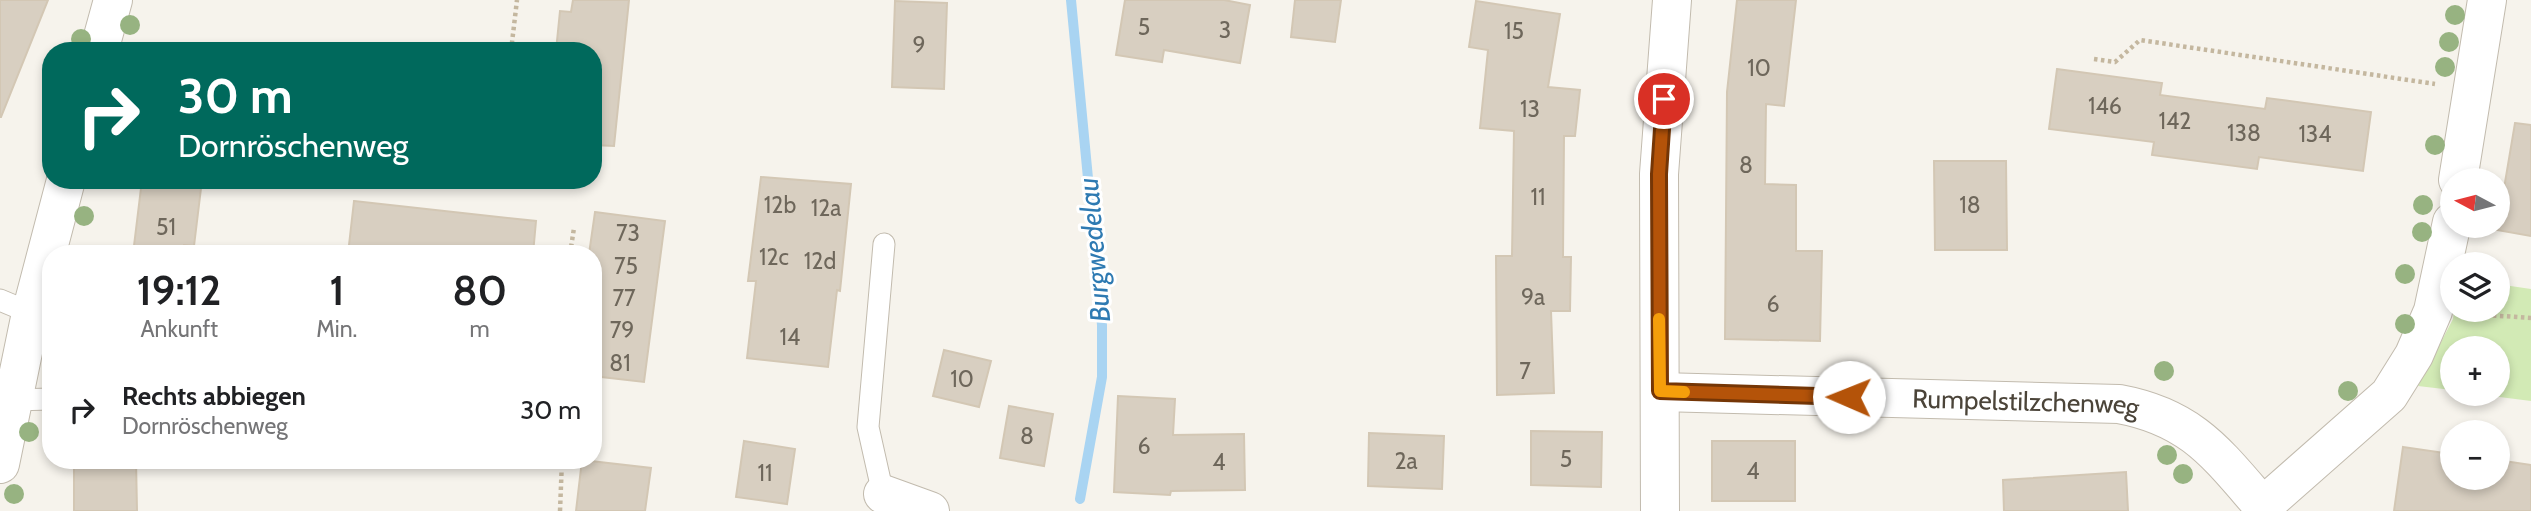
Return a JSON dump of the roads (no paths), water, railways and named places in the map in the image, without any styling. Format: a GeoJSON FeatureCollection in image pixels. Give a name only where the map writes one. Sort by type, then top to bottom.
{"type":"FeatureCollection","features":[{"type":"Feature","properties":{"kind":"street"},"geometry":{"type":"LineString","coordinates":[[101,42],[113,0]]}},
{"type":"Feature","properties":{"kind":"street"},"geometry":{"type":"LineString","coordinates":[[1660,511],[1659,174],[1672,0]]}},
{"type":"Feature","properties":{"kind":"street"},"geometry":{"type":"LineString","coordinates":[[2460,168],[2487,0]]}},
{"type":"Feature","properties":{"kind":"street"},"geometry":{"type":"LineString","coordinates":[[0,464],[12,400],[16,306],[62,189]]}},
{"type":"Feature","properties":{"kind":"street"},"geometry":{"type":"LineString","coordinates":[[2265,508],[2389,395],[2414,355],[2433,311],[2449,238]]}},
{"type":"Feature","properties":{"kind":"street","name":"Rumpelstilzchenweg"},"geometry":{"type":"LineString","coordinates":[[1660,391],[2119,404],[2151,410],[2183,425],[2207,443],[2265,508]]}},
{"type":"Feature","properties":{"kind":"street"},"geometry":{"type":"LineString","coordinates":[[883,494],[930,511]]}},
{"type":"Feature","properties":{"kind":"lane"},"geometry":{"type":"LineString","coordinates":[[883,494],[868,427],[884,244]]}},
{"type":"Feature","properties":{"kind":"lane"},"geometry":{"type":"LineString","coordinates":[[12,400],[42,399]]}},
{"type":"Feature","properties":{"kind":"waterway","name":"Burgwedelau"},"geometry":{"type":"LineString","coordinates":[[1071,0],[1102,325],[1102,377],[1080,499]]}}]}
